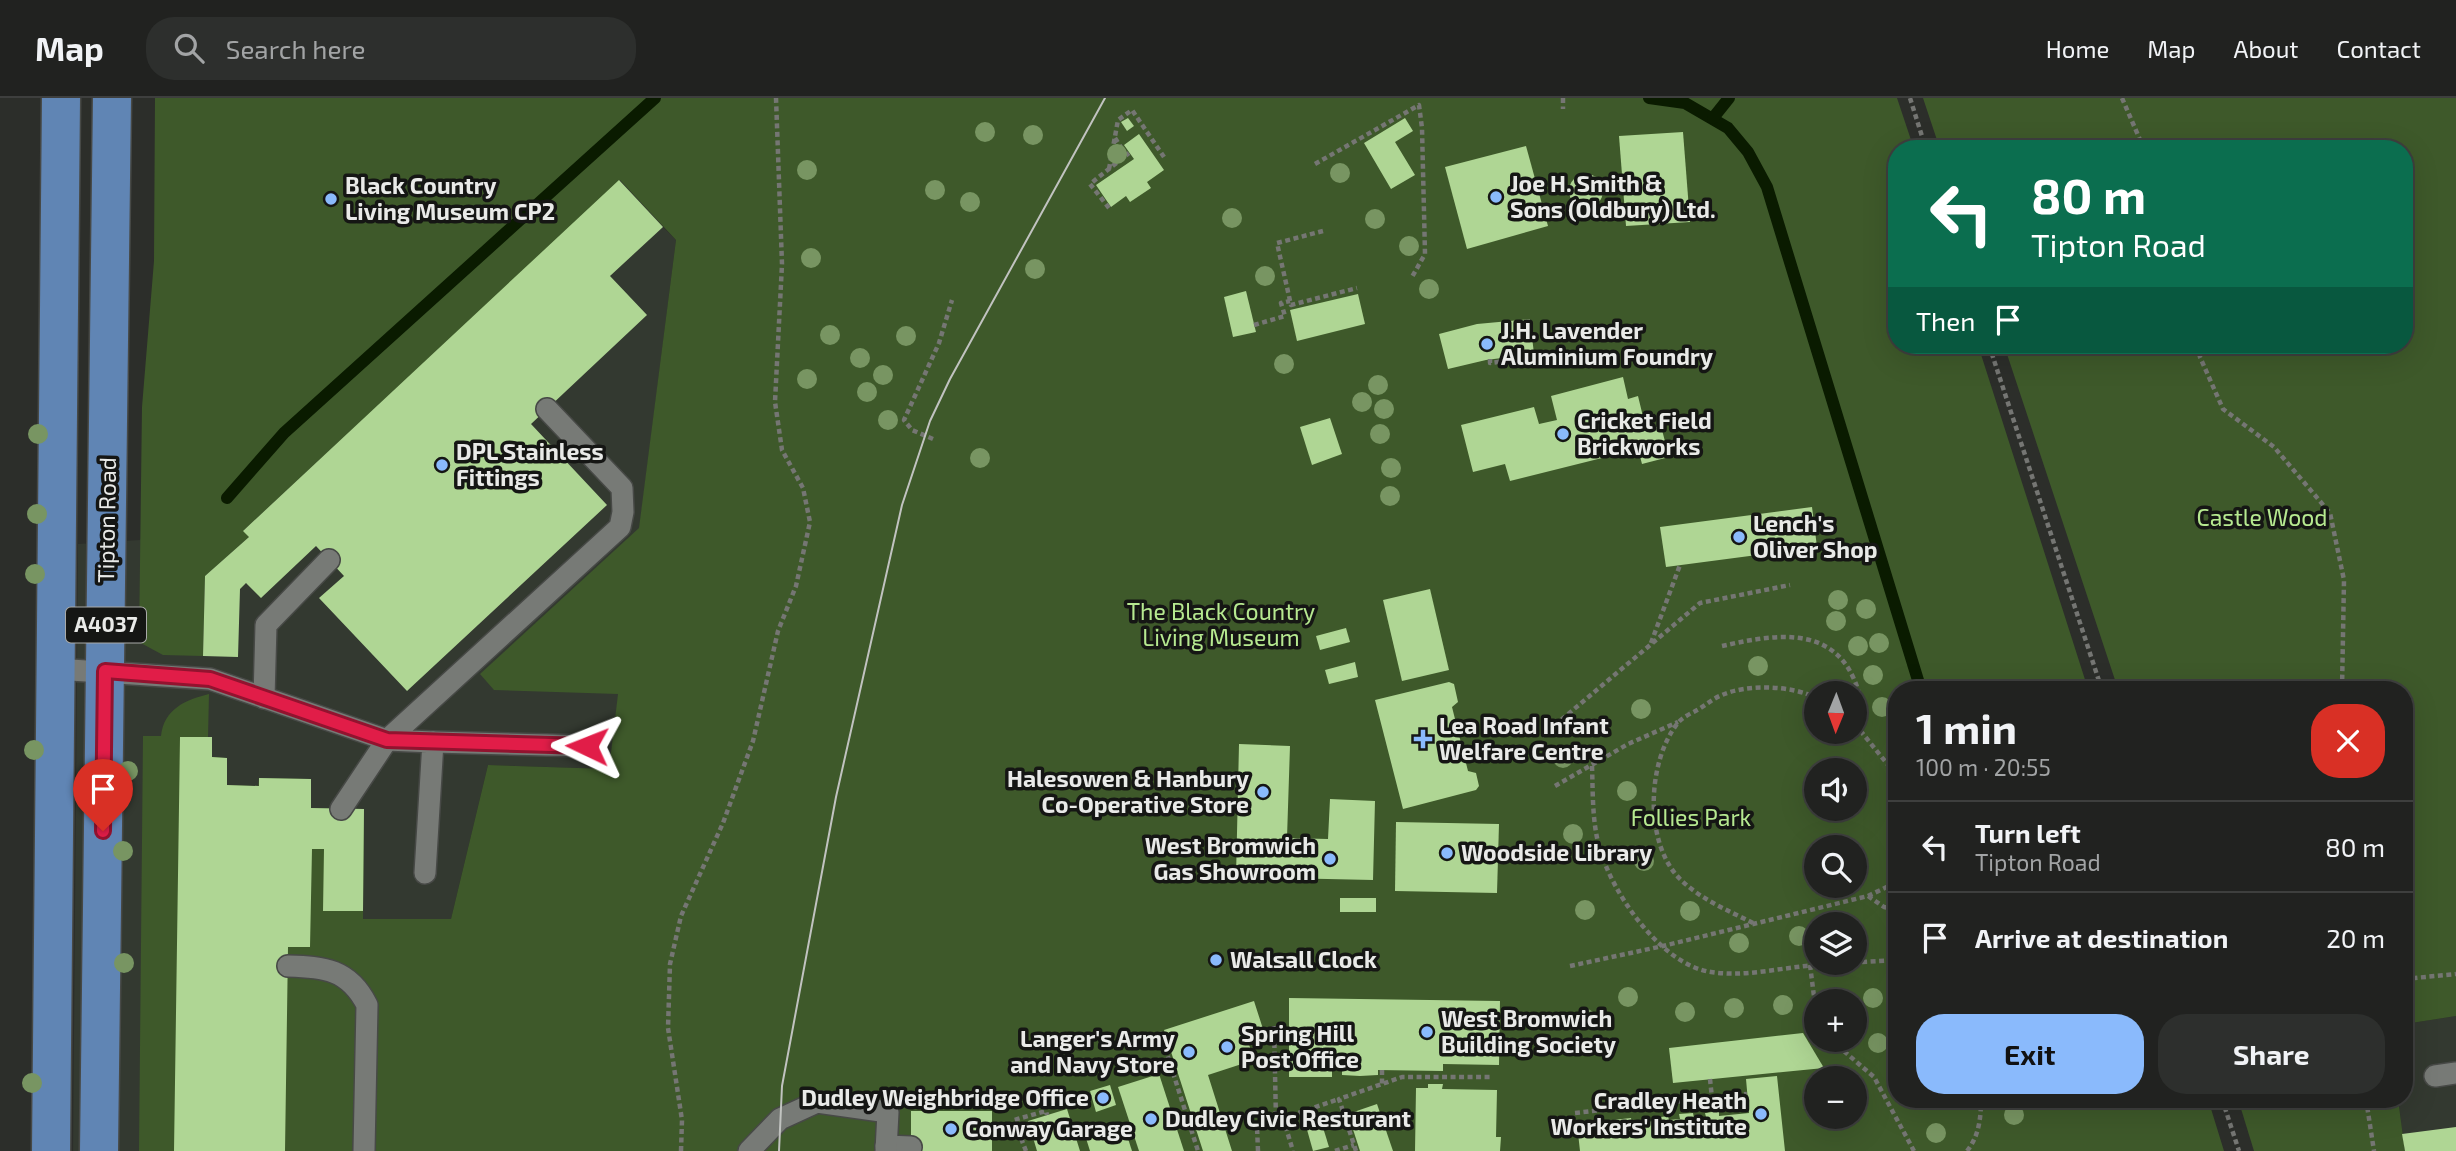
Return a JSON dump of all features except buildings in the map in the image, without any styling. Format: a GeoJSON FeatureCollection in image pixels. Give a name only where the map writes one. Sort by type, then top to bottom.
{"type":"FeatureCollection","features":[{"type":"Feature","properties":{"kind":"main road","name":"A4037"},"geometry":{"type":"LineString","coordinates":[[51,1151],[61,98]]}},
{"type":"Feature","properties":{"kind":"main road","name":"Tipton Road"},"geometry":{"type":"LineString","coordinates":[[99,1151],[112,98]]}},
{"type":"Feature","properties":{"kind":"lane"},"geometry":{"type":"LineString","coordinates":[[341,809],[387,740],[620,527],[623,512],[622,488],[547,409]]}},
{"type":"Feature","properties":{"kind":"lane"},"geometry":{"type":"LineString","coordinates":[[264,698],[266,625],[329,560]]}},
{"type":"Feature","properties":{"kind":"lane"},"geometry":{"type":"LineString","coordinates":[[55,668],[210,679],[387,740],[587,746]]}},
{"type":"Feature","properties":{"kind":"lane"},"geometry":{"type":"LineString","coordinates":[[425,873],[433,742]]}},
{"type":"Feature","properties":{"kind":"lane"},"geometry":{"type":"LineString","coordinates":[[288,966],[320,967],[337,973],[360,990],[367,1005],[364,1151]]}},
{"type":"Feature","properties":{"kind":"lane"},"geometry":{"type":"LineString","coordinates":[[749,1151],[780,1119],[817,1102],[888,1112],[886,1149],[911,1147]]}},
{"type":"Feature","properties":{"kind":"path"},"geometry":{"type":"LineString","coordinates":[[681,1151],[682,1120],[668,1028],[670,964],[681,916],[723,823],[753,741],[778,631],[796,586],[810,522],[803,488],[782,450],[775,402],[782,264],[776,98]]}},
{"type":"Feature","properties":{"kind":"path"},"geometry":{"type":"LineString","coordinates":[[1563,98],[1563,109]]}},
{"type":"Feature","properties":{"kind":"path"},"geometry":{"type":"LineString","coordinates":[[1910,98],[1923,140]]}},
{"type":"Feature","properties":{"kind":"path"},"geometry":{"type":"LineString","coordinates":[[2122,98],[2140,140]]}},
{"type":"Feature","properties":{"kind":"path"},"geometry":{"type":"LineString","coordinates":[[1315,164],[1419,105],[1425,254],[1412,277]]}},
{"type":"Feature","properties":{"kind":"path"},"geometry":{"type":"LineString","coordinates":[[1109,169],[1118,120],[1132,110],[1164,157]]}},
{"type":"Feature","properties":{"kind":"path"},"geometry":{"type":"LineString","coordinates":[[1109,208],[1090,184],[1128,154],[1115,137]]}},
{"type":"Feature","properties":{"kind":"path"},"geometry":{"type":"LineString","coordinates":[[1323,231],[1277,243],[1292,305],[1357,288]]}},
{"type":"Feature","properties":{"kind":"path"},"geometry":{"type":"LineString","coordinates":[[933,439],[912,430],[904,420],[939,343],[952,300]]}},
{"type":"Feature","properties":{"kind":"path"},"geometry":{"type":"LineString","coordinates":[[1254,325],[1285,317],[1281,303],[1291,301]]}},
{"type":"Feature","properties":{"kind":"path"},"geometry":{"type":"LineString","coordinates":[[1992,354],[2099,681]]}},
{"type":"Feature","properties":{"kind":"path"},"geometry":{"type":"LineString","coordinates":[[2199,354],[2223,409],[2274,447],[2330,513],[2344,580],[2342,681]]}},
{"type":"Feature","properties":{"kind":"path"},"geometry":{"type":"LineString","coordinates":[[1490,359],[1490,363],[1506,361]]}},
{"type":"Feature","properties":{"kind":"path"},"geometry":{"type":"LineString","coordinates":[[1651,644],[1680,565]]}},
{"type":"Feature","properties":{"kind":"path"},"geometry":{"type":"LineString","coordinates":[[1542,736],[1700,603],[1790,585]]}},
{"type":"Feature","properties":{"kind":"path"},"geometry":{"type":"LineString","coordinates":[[1722,646],[1757,638],[1799,637],[1821,644],[1836,655],[1855,681]]}},
{"type":"Feature","properties":{"kind":"path"},"geometry":{"type":"LineString","coordinates":[[1555,786],[1628,744],[1679,722],[1722,695],[1741,689],[1789,690],[1804,694]]}},
{"type":"Feature","properties":{"kind":"path"},"geometry":{"type":"LineString","coordinates":[[1679,722],[1665,744],[1657,769],[1655,818],[1658,835],[1672,870],[1681,881],[1713,903],[1754,923]]}},
{"type":"Feature","properties":{"kind":"path"},"geometry":{"type":"LineString","coordinates":[[1867,739],[1888,765]]}},
{"type":"Feature","properties":{"kind":"path"},"geometry":{"type":"LineString","coordinates":[[1592,766],[1594,818],[1599,845],[1609,874],[1621,896],[1662,946],[1685,965],[1710,972],[1738,974],[1804,966]]}},
{"type":"Feature","properties":{"kind":"path"},"geometry":{"type":"LineString","coordinates":[[1570,966],[1868,896],[1888,886]]}},
{"type":"Feature","properties":{"kind":"path"},"geometry":{"type":"LineString","coordinates":[[1868,896],[1888,907]]}},
{"type":"Feature","properties":{"kind":"path"},"geometry":{"type":"LineString","coordinates":[[1867,962],[1888,961]]}},
{"type":"Feature","properties":{"kind":"path"},"geometry":{"type":"LineString","coordinates":[[2413,978],[2456,974]]}},
{"type":"Feature","properties":{"kind":"path"},"geometry":{"type":"LineString","coordinates":[[1273,1026],[1276,1121]]}},
{"type":"Feature","properties":{"kind":"path"},"geometry":{"type":"LineString","coordinates":[[1160,1032],[1198,1151]]}},
{"type":"Feature","properties":{"kind":"path"},"geometry":{"type":"LineString","coordinates":[[1845,1052],[1874,1077],[1888,1103]]}},
{"type":"Feature","properties":{"kind":"path"},"geometry":{"type":"LineString","coordinates":[[1382,1070],[1382,1085]]}},
{"type":"Feature","properties":{"kind":"path"},"geometry":{"type":"LineString","coordinates":[[1258,1151],[1257,1127],[1402,1077],[1491,1077]]}},
{"type":"Feature","properties":{"kind":"path"},"geometry":{"type":"LineString","coordinates":[[1710,1079],[1713,1098]]}},
{"type":"Feature","properties":{"kind":"path"},"geometry":{"type":"LineString","coordinates":[[1575,1113],[1747,1094]]}},
{"type":"Feature","properties":{"kind":"path"},"geometry":{"type":"LineString","coordinates":[[1335,1151],[1355,1148],[1339,1099]]}},
{"type":"Feature","properties":{"kind":"path"},"geometry":{"type":"LineString","coordinates":[[1891,1108],[1914,1151]]}},
{"type":"Feature","properties":{"kind":"path"},"geometry":{"type":"LineString","coordinates":[[1967,1151],[1974,1142],[1979,1126],[1980,1108]]}},
{"type":"Feature","properties":{"kind":"path"},"geometry":{"type":"LineString","coordinates":[[2225,1108],[2239,1151]]}},
{"type":"Feature","properties":{"kind":"path"},"geometry":{"type":"LineString","coordinates":[[2367,1108],[2374,1151]]}},
{"type":"Feature","properties":{"kind":"path"},"geometry":{"type":"LineString","coordinates":[[1026,1151],[1014,1120],[1046,1111],[1047,1115]]}},
{"type":"Feature","properties":{"kind":"path"},"geometry":{"type":"LineString","coordinates":[[1283,1118],[1293,1151]]}},
{"type":"Feature","properties":{"kind":"shaded area"},"geometry":{"type":"Polygon","coordinates":[[[637,98],[663,227],[676,240],[609,769],[488,765],[451,919],[363,919],[425,1151],[73,1151],[78,544],[140,540],[637,98]]]}},
{"type":"Feature","properties":{"kind":"shaded area"},"geometry":{"type":"Polygon","coordinates":[[[2456,1016],[2456,1151],[2405,1151],[2399,1108],[2413,1108],[2413,1023],[2456,1016]]]}},
{"type":"Feature","properties":{"kind":"green space","name":"The Black Country Living Museum"},"geometry":{"type":"Polygon","coordinates":[[[155,98],[1897,98],[1911,140],[1888,140],[1888,354],[1981,354],[2085,681],[1888,681],[1888,1108],[2211,1108],[2224,1151],[139,1151],[143,736],[161,736],[166,719],[177,707],[209,694],[208,737],[212,757],[227,758],[227,785],[258,786],[259,778],[311,779],[311,808],[364,809],[363,919],[451,919],[488,765],[609,769],[618,694],[494,690],[480,674],[639,528],[676,240],[620,180],[244,530],[249,537],[205,576],[203,656],[163,655],[139,642],[142,407],[154,261],[155,98]]]}},
{"type":"Feature","properties":{"kind":"green space","name":"Castle Wood"},"geometry":{"type":"Polygon","coordinates":[[[1923,98],[2456,98],[2456,1016],[2413,1023],[2413,681],[2115,681],[2007,354],[2413,354],[2413,140],[1937,140],[1923,98]]]}},
{"type":"Feature","properties":{"kind":"green space"},"geometry":{"type":"Polygon","coordinates":[[[2241,1108],[2399,1108],[2405,1151],[2254,1151],[2241,1108]]]}},
{"type":"Feature","properties":{"kind":"waterway"},"geometry":{"type":"LineString","coordinates":[[227,498],[284,433],[655,98]]}},
{"type":"Feature","properties":{"kind":"waterway"},"geometry":{"type":"LineString","coordinates":[[1649,98],[1685,103],[1728,128],[1748,152],[1767,187],[1918,681]]}},
{"type":"Feature","properties":{"kind":"waterway"},"geometry":{"type":"LineString","coordinates":[[1713,118],[1729,98]]}},
{"type":"Feature","properties":{"kind":"tram line"},"geometry":{"type":"LineString","coordinates":[[779,1151],[782,1086],[836,797],[902,505],[930,421],[950,379],[1105,98]]}},
{"type":"Feature","properties":{"kind":"place","name":"Joe H. Smith & Sons (Oldbury) Ltd."},"geometry":{"type":"Point","coordinates":[1496,197]}},
{"type":"Feature","properties":{"kind":"place","name":"Black Country Living Museum CP2"},"geometry":{"type":"Point","coordinates":[331,199]}},
{"type":"Feature","properties":{"kind":"place","name":"J.H. Lavender Aluminium Foundry"},"geometry":{"type":"Point","coordinates":[1487,344]}},
{"type":"Feature","properties":{"kind":"place","name":"Cricket Field Brickworks"},"geometry":{"type":"Point","coordinates":[1563,434]}},
{"type":"Feature","properties":{"kind":"place","name":"DPL Stainless Fittings"},"geometry":{"type":"Point","coordinates":[442,465]}},
{"type":"Feature","properties":{"kind":"place","name":"Lench's Oliver Shop"},"geometry":{"type":"Point","coordinates":[1739,537]}},
{"type":"Feature","properties":{"kind":"place","name":"Lea Road Infant Welfare Centre"},"geometry":{"type":"Point","coordinates":[1423,739]}},
{"type":"Feature","properties":{"kind":"place","name":"Halesowen & Hanbury Co-Operative Store"},"geometry":{"type":"Point","coordinates":[1263,792]}},
{"type":"Feature","properties":{"kind":"place","name":"Woodside Library"},"geometry":{"type":"Point","coordinates":[1447,853]}},
{"type":"Feature","properties":{"kind":"place","name":"West Bromwich Gas Showroom"},"geometry":{"type":"Point","coordinates":[1330,859]}},
{"type":"Feature","properties":{"kind":"place","name":"Walsall Clock"},"geometry":{"type":"Point","coordinates":[1216,960]}},
{"type":"Feature","properties":{"kind":"place","name":"West Bromwich Building Society"},"geometry":{"type":"Point","coordinates":[1427,1032]}},
{"type":"Feature","properties":{"kind":"place","name":"Spring Hill Post Office"},"geometry":{"type":"Point","coordinates":[1227,1047]}},
{"type":"Feature","properties":{"kind":"place","name":"Langer's Army and Navy Store"},"geometry":{"type":"Point","coordinates":[1189,1052]}},
{"type":"Feature","properties":{"kind":"place","name":"Dudley Weighbridge Office"},"geometry":{"type":"Point","coordinates":[1103,1098]}},
{"type":"Feature","properties":{"kind":"place","name":"Cradley Heath Workers' Institute"},"geometry":{"type":"Point","coordinates":[1761,1114]}},
{"type":"Feature","properties":{"kind":"place","name":"Dudley Civic Resturant"},"geometry":{"type":"Point","coordinates":[1151,1119]}},
{"type":"Feature","properties":{"kind":"place","name":"Conway Garage"},"geometry":{"type":"Point","coordinates":[951,1129]}},
{"type":"Feature","properties":{"kind":"route"},"geometry":{"type":"LineString","coordinates":[[103,831],[105,671],[210,679],[387,740],[587,746]]}},
{"type":"Feature","properties":{"kind":"park label","name":"Follies Park"},"geometry":{"type":"Point","coordinates":[1691,818]}}]}
